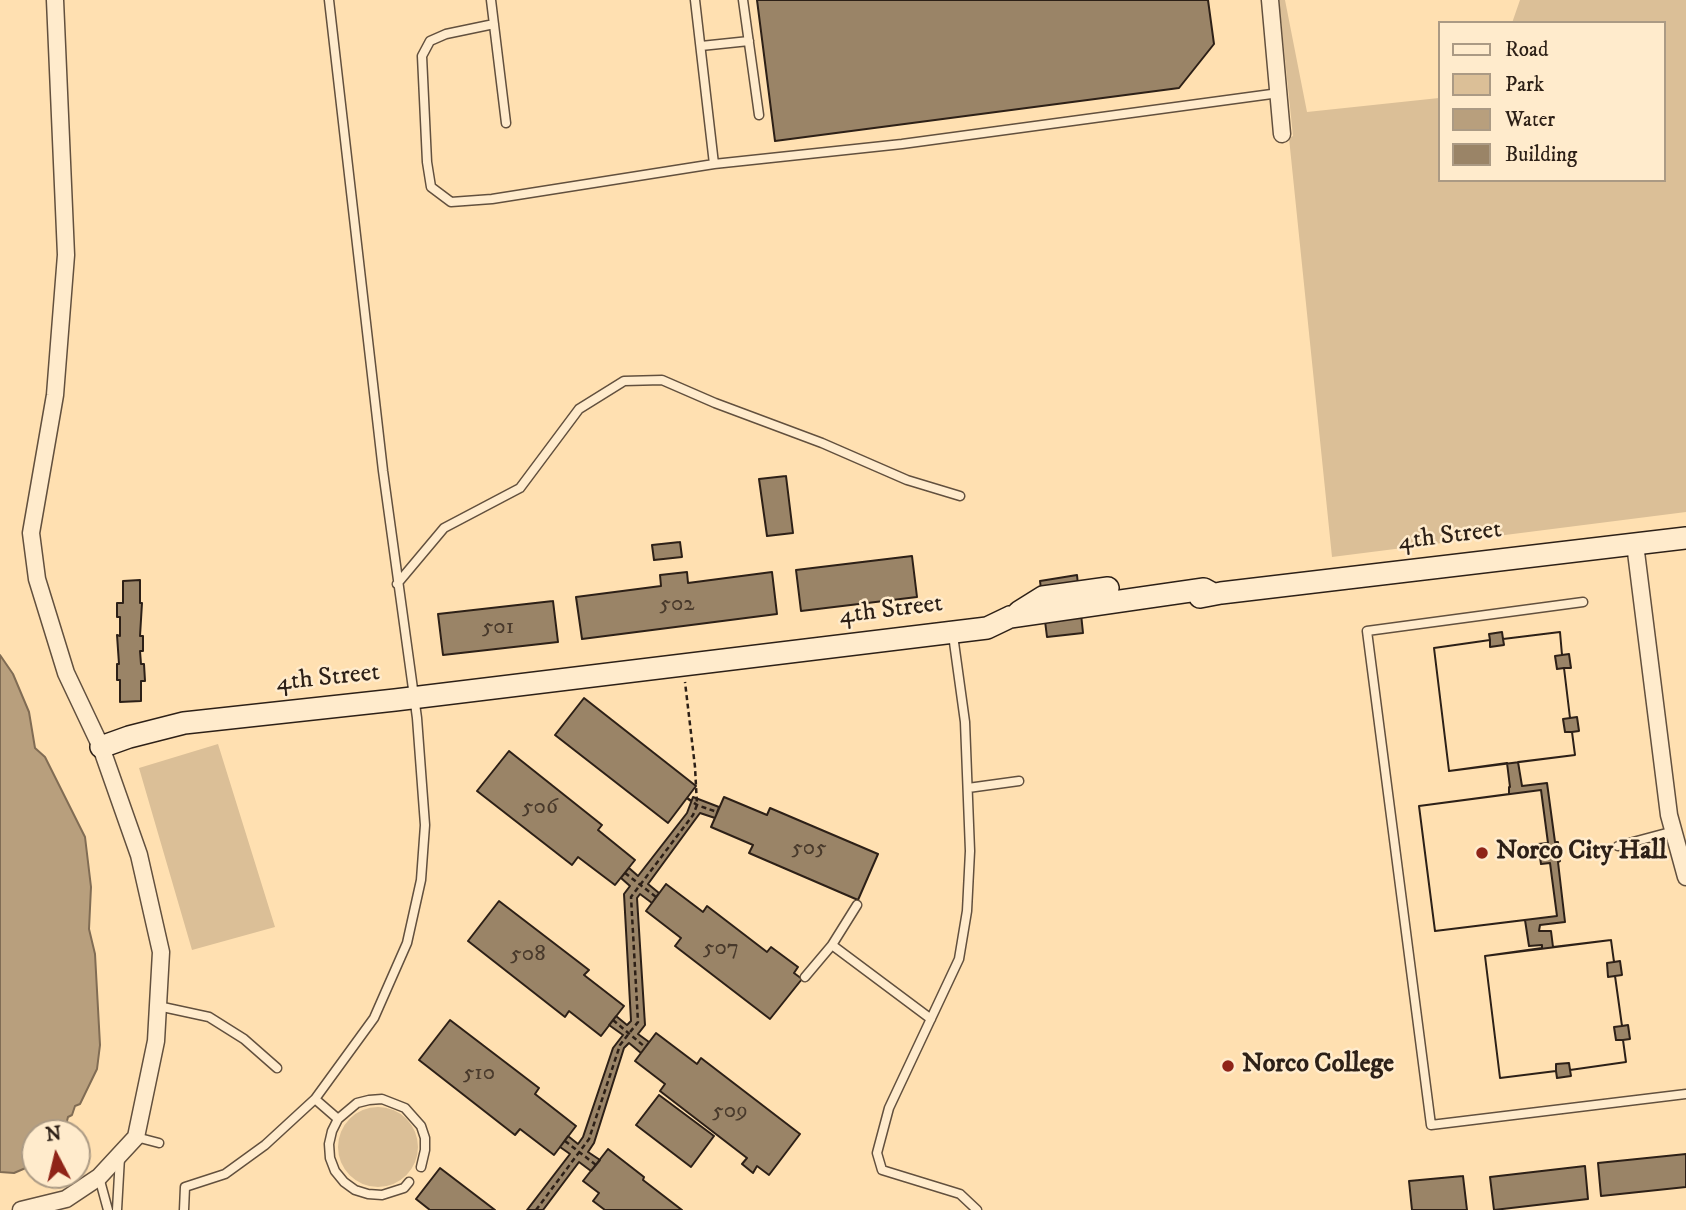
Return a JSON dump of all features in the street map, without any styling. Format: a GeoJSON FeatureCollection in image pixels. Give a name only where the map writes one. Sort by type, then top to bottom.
{"type":"FeatureCollection","features":[{"type":"Feature","properties":{"kind":"street"},"geometry":{"type":"LineString","coordinates":[[21,1210],[66,1199],[99,1177],[136,1137],[156,1041],[161,952],[139,855],[101,747],[66,673],[37,579],[31,533],[55,395],[66,255],[55,0]]}},
{"type":"Feature","properties":{"kind":"street"},"geometry":{"type":"LineString","coordinates":[[1270,0],[1282,134]]}},
{"type":"Feature","properties":{"kind":"street","name":"4th Street"},"geometry":{"type":"LineString","coordinates":[[101,747],[184,723],[414,698],[987,628],[1043,597],[1061,594],[1154,583],[1208,591],[1686,538]]}},
{"type":"Feature","properties":{"kind":"street"},"geometry":{"type":"LineString","coordinates":[[1635,544],[1669,815],[1686,877]]}},
{"type":"Feature","properties":{"kind":"street"},"geometry":{"type":"LineString","coordinates":[[987,628],[1063,621],[1170,606],[1208,591]]}},
{"type":"Feature","properties":{"kind":"lane"},"geometry":{"type":"LineString","coordinates":[[184,1210],[185,1187],[225,1174],[265,1144],[315,1100],[374,1018],[407,943],[421,880],[425,825],[414,698],[397,584],[329,0]]}},
{"type":"Feature","properties":{"kind":"lane"},"geometry":{"type":"LineString","coordinates":[[491,0],[506,123]]}},
{"type":"Feature","properties":{"kind":"lane"},"geometry":{"type":"LineString","coordinates":[[695,0],[714,164]]}},
{"type":"Feature","properties":{"kind":"lane"},"geometry":{"type":"LineString","coordinates":[[743,0],[759,115]]}},
{"type":"Feature","properties":{"kind":"lane"},"geometry":{"type":"LineString","coordinates":[[494,24],[446,34],[430,41],[422,56],[427,162],[431,187],[451,202],[714,164],[902,144],[1279,93]]}},
{"type":"Feature","properties":{"kind":"lane"},"geometry":{"type":"LineString","coordinates":[[701,46],[749,41]]}},
{"type":"Feature","properties":{"kind":"lane"},"geometry":{"type":"LineString","coordinates":[[397,584],[444,528],[520,488],[579,409],[624,381],[662,380],[822,443],[907,480],[960,495]]}},
{"type":"Feature","properties":{"kind":"lane"},"geometry":{"type":"LineString","coordinates":[[1583,602],[1367,631],[1431,1125],[1686,1094]]}},
{"type":"Feature","properties":{"kind":"lane"},"geometry":{"type":"LineString","coordinates":[[953,632],[965,722],[969,875],[967,911],[959,959],[889,1108],[877,1153],[882,1170],[960,1195],[977,1210]]}},
{"type":"Feature","properties":{"kind":"lane"},"geometry":{"type":"LineString","coordinates":[[968,788],[1018,781]]}},
{"type":"Feature","properties":{"kind":"lane"},"geometry":{"type":"LineString","coordinates":[[1618,846],[1674,831]]}},
{"type":"Feature","properties":{"kind":"lane"},"geometry":{"type":"LineString","coordinates":[[805,977],[832,945],[858,905]]}},
{"type":"Feature","properties":{"kind":"lane"},"geometry":{"type":"LineString","coordinates":[[832,945],[931,1019]]}},
{"type":"Feature","properties":{"kind":"lane"},"geometry":{"type":"LineString","coordinates":[[158,1006],[209,1017],[244,1040],[277,1068]]}},
{"type":"Feature","properties":{"kind":"lane"},"geometry":{"type":"LineString","coordinates":[[315,1100],[338,1119]]}},
{"type":"Feature","properties":{"kind":"lane"},"geometry":{"type":"LineString","coordinates":[[409,1182],[404,1188],[382,1195],[355,1190],[344,1182],[335,1171],[330,1158],[329,1144],[338,1119],[357,1103],[369,1100],[394,1102],[405,1108],[421,1126],[425,1138],[421,1167]]}},
{"type":"Feature","properties":{"kind":"lane"},"geometry":{"type":"LineString","coordinates":[[136,1137],[159,1143]]}},
{"type":"Feature","properties":{"kind":"lane"},"geometry":{"type":"LineString","coordinates":[[117,1210],[120,1154]]}},
{"type":"Feature","properties":{"kind":"lane"},"geometry":{"type":"LineString","coordinates":[[99,1177],[108,1210]]}},
{"type":"Feature","properties":{"kind":"path"},"geometry":{"type":"LineString","coordinates":[[536,1210],[589,1139],[620,1045],[638,1022],[631,897],[697,806],[683,665]]}},
{"type":"Feature","properties":{"kind":"path"},"geometry":{"type":"LineString","coordinates":[[687,798],[697,806],[717,812]]}},
{"type":"Feature","properties":{"kind":"path"},"geometry":{"type":"LineString","coordinates":[[625,873],[656,897]]}},
{"type":"Feature","properties":{"kind":"path"},"geometry":{"type":"LineString","coordinates":[[613,1020],[645,1047]]}},
{"type":"Feature","properties":{"kind":"path"},"geometry":{"type":"LineString","coordinates":[[565,1141],[596,1165]]}},
{"type":"Feature","properties":{"kind":"green space"},"geometry":{"type":"Polygon","coordinates":[[[1279,0],[1285,0],[1307,112],[1438,98],[1438,182],[1665,182],[1665,21],[1513,21],[1520,0],[1686,0],[1686,512],[1332,557],[1289,138],[1293,136],[1279,0]]]}},
{"type":"Feature","properties":{"kind":"green space"},"geometry":{"type":"Polygon","coordinates":[[[218,744],[275,927],[192,950],[139,768],[218,744]]]}},
{"type":"Feature","properties":{"kind":"green space"},"geometry":{"type":"Polygon","coordinates":[[[378,1107],[393,1110],[406,1119],[415,1132],[418,1147],[415,1162],[406,1175],[393,1184],[378,1187],[363,1184],[350,1175],[341,1162],[338,1147],[341,1132],[350,1119],[363,1110],[378,1107]]]}},
{"type":"Feature","properties":{"kind":"water"},"geometry":{"type":"Polygon","coordinates":[[[0,655],[13,674],[29,712],[35,748],[45,757],[85,837],[91,887],[89,929],[95,954],[100,1045],[97,1069],[72,1115],[68,1119],[21,1119],[21,1170],[14,1173],[0,1172],[0,655]]]}},
{"type":"Feature","properties":{"kind":"building"},"geometry":{"type":"Polygon","coordinates":[[[757,0],[1208,0],[1214,44],[1179,88],[775,141],[757,0]]]}},
{"type":"Feature","properties":{"kind":"building"},"geometry":{"type":"Polygon","coordinates":[[[786,476],[793,533],[767,536],[759,479],[786,476]]]}},
{"type":"Feature","properties":{"kind":"building"},"geometry":{"type":"Polygon","coordinates":[[[680,542],[682,557],[654,560],[652,545],[680,542]]]}},
{"type":"Feature","properties":{"kind":"building"},"geometry":{"type":"Polygon","coordinates":[[[912,556],[917,597],[801,611],[796,570],[912,556]]]}},
{"type":"Feature","properties":{"kind":"building"},"geometry":{"type":"Polygon","coordinates":[[[687,572],[688,583],[772,572],[777,614],[582,639],[576,597],[661,586],[660,575],[687,572]]]}},
{"type":"Feature","properties":{"kind":"building"},"geometry":{"type":"Polygon","coordinates":[[[1077,575],[1083,633],[1047,637],[1040,581],[1077,575]]]}},
{"type":"Feature","properties":{"kind":"building"},"geometry":{"type":"Polygon","coordinates":[[[140,580],[140,636],[143,636],[143,651],[140,651],[145,681],[141,681],[141,701],[120,702],[117,635],[120,636],[120,617],[117,617],[117,603],[123,603],[123,581],[140,580]]]}},
{"type":"Feature","properties":{"kind":"building"},"geometry":{"type":"Polygon","coordinates":[[[553,601],[558,642],[443,655],[438,614],[553,601]]]}},
{"type":"Feature","properties":{"kind":"building"},"geometry":{"type":"Polygon","coordinates":[[[1502,632],[1503,639],[1560,632],[1562,655],[1569,654],[1571,668],[1564,668],[1570,718],[1577,717],[1579,731],[1572,732],[1575,755],[1518,762],[1522,786],[1547,783],[1555,842],[1558,842],[1565,922],[1540,925],[1539,931],[1551,931],[1553,947],[1611,940],[1614,962],[1620,961],[1622,975],[1615,976],[1622,1026],[1628,1025],[1630,1039],[1623,1040],[1626,1062],[1570,1070],[1571,1076],[1557,1078],[1556,1071],[1500,1078],[1485,956],[1542,948],[1542,945],[1529,946],[1525,920],[1435,931],[1419,806],[1509,794],[1507,763],[1449,771],[1434,648],[1490,640],[1489,634],[1502,632]]]}},
{"type":"Feature","properties":{"kind":"building","name":"Norco City Hall"},"geometry":{"type":"Polygon","coordinates":[[[1560,632],[1562,655],[1555,656],[1557,669],[1564,668],[1570,718],[1563,719],[1565,732],[1572,732],[1575,755],[1449,771],[1434,648],[1490,640],[1490,647],[1504,645],[1503,639],[1560,632]]]}},
{"type":"Feature","properties":{"kind":"building"},"geometry":{"type":"Polygon","coordinates":[[[584,698],[696,786],[668,823],[555,735],[584,698]]]}},
{"type":"Feature","properties":{"kind":"building"},"geometry":{"type":"Polygon","coordinates":[[[509,751],[602,825],[598,830],[635,860],[615,885],[578,857],[572,865],[477,791],[509,751]]]}},
{"type":"Feature","properties":{"kind":"building","name":"Norco City Hall"},"geometry":{"type":"Polygon","coordinates":[[[1541,790],[1548,843],[1538,844],[1541,864],[1550,863],[1557,916],[1435,931],[1419,806],[1541,790]]]}},
{"type":"Feature","properties":{"kind":"building"},"geometry":{"type":"Polygon","coordinates":[[[693,797],[719,807],[715,818],[700,813],[648,884],[659,893],[652,903],[640,894],[637,898],[645,1025],[638,1034],[649,1042],[641,1053],[629,1043],[624,1048],[594,1143],[588,1152],[600,1160],[591,1171],[579,1162],[543,1210],[527,1210],[570,1154],[560,1147],[568,1136],[578,1144],[583,1137],[613,1048],[623,1035],[609,1025],[616,1016],[627,1025],[631,1021],[624,894],[630,886],[621,878],[629,868],[638,876],[687,813],[693,797]]]}},
{"type":"Feature","properties":{"kind":"building"},"geometry":{"type":"Polygon","coordinates":[[[724,797],[767,815],[770,808],[878,854],[858,900],[749,853],[753,845],[711,827],[724,797]]]}},
{"type":"Feature","properties":{"kind":"building"},"geometry":{"type":"Polygon","coordinates":[[[666,884],[703,912],[707,906],[767,952],[771,947],[798,967],[794,973],[802,979],[770,1019],[675,946],[681,938],[646,911],[666,884]]]}},
{"type":"Feature","properties":{"kind":"building"},"geometry":{"type":"Polygon","coordinates":[[[499,901],[589,970],[584,975],[624,1006],[601,1036],[569,1011],[565,1017],[468,941],[499,901]]]}},
{"type":"Feature","properties":{"kind":"building","name":"Norco City Hall"},"geometry":{"type":"Polygon","coordinates":[[[1611,940],[1614,962],[1607,963],[1608,977],[1615,976],[1622,1026],[1614,1027],[1616,1040],[1623,1040],[1626,1062],[1570,1070],[1569,1063],[1556,1064],[1556,1071],[1500,1078],[1485,956],[1611,940]]]}},
{"type":"Feature","properties":{"kind":"building"},"geometry":{"type":"Polygon","coordinates":[[[450,1020],[539,1088],[535,1094],[576,1126],[554,1155],[520,1129],[515,1135],[419,1060],[450,1020]]]}},
{"type":"Feature","properties":{"kind":"building"},"geometry":{"type":"Polygon","coordinates":[[[656,1033],[697,1064],[701,1058],[800,1134],[769,1175],[757,1166],[753,1173],[742,1164],[747,1158],[660,1091],[665,1084],[635,1061],[656,1033]]]}},
{"type":"Feature","properties":{"kind":"building"},"geometry":{"type":"Polygon","coordinates":[[[659,1095],[714,1136],[691,1167],[636,1125],[659,1095]]]}},
{"type":"Feature","properties":{"kind":"building"},"geometry":{"type":"Polygon","coordinates":[[[608,1149],[682,1210],[605,1210],[593,1201],[599,1193],[583,1181],[608,1149]]]}},
{"type":"Feature","properties":{"kind":"building"},"geometry":{"type":"Polygon","coordinates":[[[1686,1154],[1686,1187],[1601,1196],[1598,1163],[1686,1154]]]}},
{"type":"Feature","properties":{"kind":"building"},"geometry":{"type":"Polygon","coordinates":[[[1585,1166],[1588,1199],[1494,1210],[1490,1177],[1585,1166]]]}},
{"type":"Feature","properties":{"kind":"building"},"geometry":{"type":"Polygon","coordinates":[[[440,1168],[495,1210],[430,1210],[416,1199],[440,1168]]]}},
{"type":"Feature","properties":{"kind":"building"},"geometry":{"type":"Polygon","coordinates":[[[1463,1176],[1467,1210],[1412,1210],[1409,1181],[1463,1176]]]}},
{"type":"Feature","properties":{"kind":"place","name":"Norco City Hall"},"geometry":{"type":"Point","coordinates":[1482,853]}},
{"type":"Feature","properties":{"kind":"place","name":"Norco College"},"geometry":{"type":"Point","coordinates":[1228,1066]}}]}
